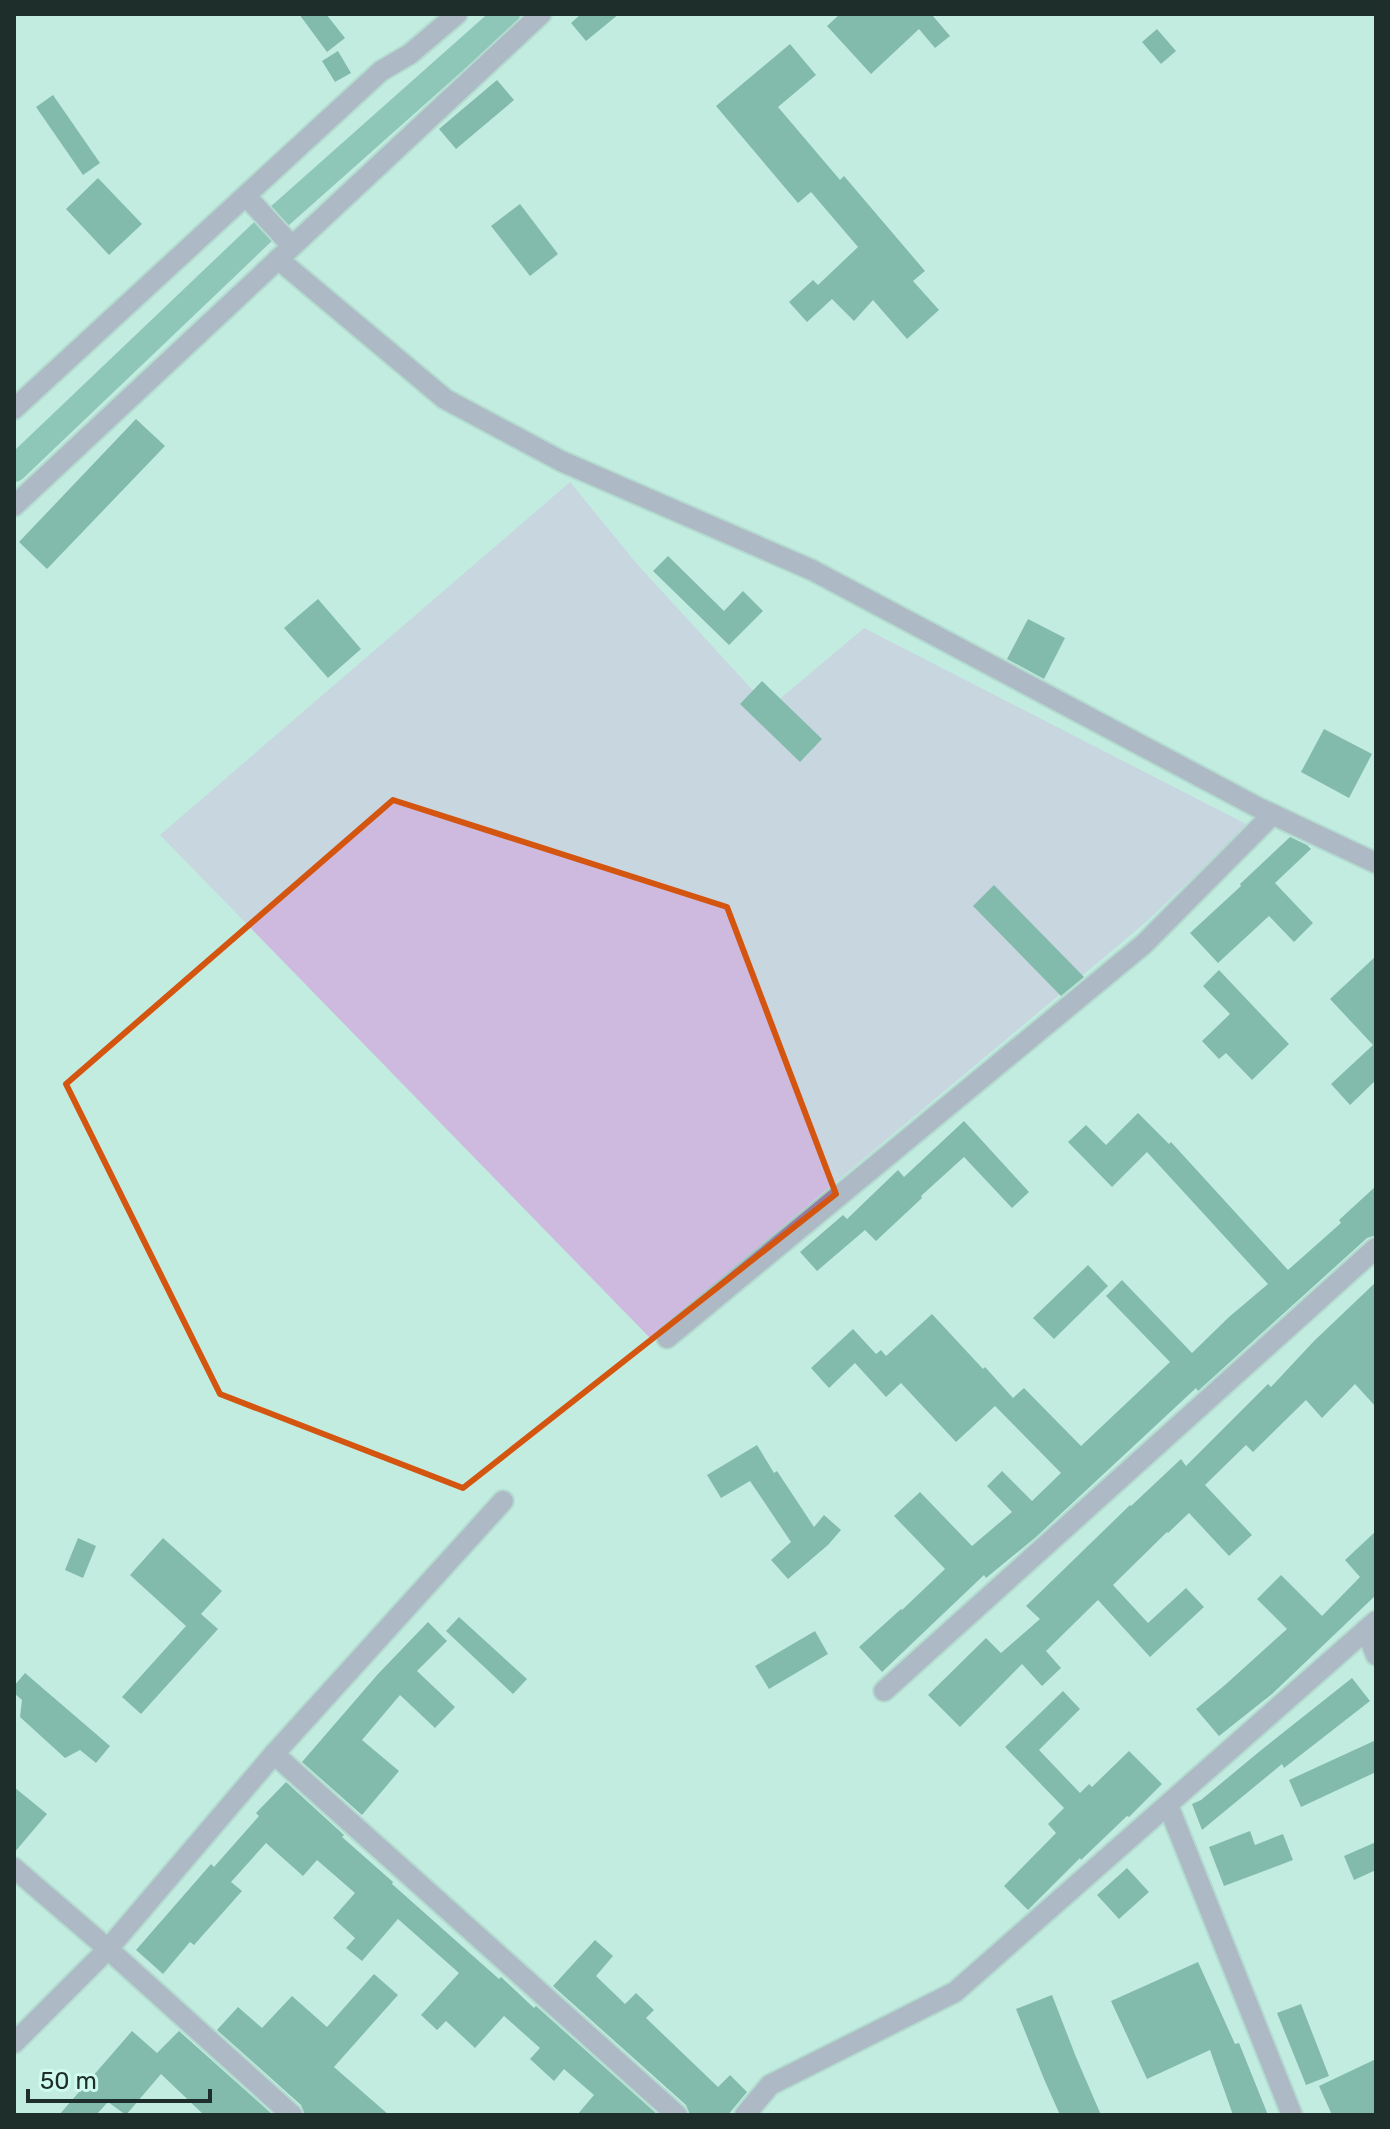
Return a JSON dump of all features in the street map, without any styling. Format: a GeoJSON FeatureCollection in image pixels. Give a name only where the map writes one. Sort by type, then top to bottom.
{"type":"FeatureCollection","features":[{"type":"Feature","properties":{"kind":"street"},"geometry":{"type":"LineString","coordinates":[[14,409],[380,72],[410,54],[457,14]]}},
{"type":"Feature","properties":{"kind":"street"},"geometry":{"type":"LineString","coordinates":[[14,506],[541,14]]}},
{"type":"Feature","properties":{"kind":"street"},"geometry":{"type":"LineString","coordinates":[[246,196],[285,252],[445,399],[561,461],[812,570],[1272,815],[1376,863]]}},
{"type":"Feature","properties":{"kind":"street"},"geometry":{"type":"LineString","coordinates":[[667,1338],[1144,944],[1272,815]]}},
{"type":"Feature","properties":{"kind":"street"},"geometry":{"type":"LineString","coordinates":[[884,1691],[1376,1248]]}},
{"type":"Feature","properties":{"kind":"street"},"geometry":{"type":"LineString","coordinates":[[14,2043],[108,1949],[274,1754],[503,1501]]}},
{"type":"Feature","properties":{"kind":"street"},"geometry":{"type":"LineString","coordinates":[[1371,1626],[1376,1655]]}},
{"type":"Feature","properties":{"kind":"street"},"geometry":{"type":"LineString","coordinates":[[745,2115],[770,2085],[955,1992],[1371,1626]]}},
{"type":"Feature","properties":{"kind":"street"},"geometry":{"type":"LineString","coordinates":[[274,1754],[677,2115]]}},
{"type":"Feature","properties":{"kind":"street"},"geometry":{"type":"LineString","coordinates":[[1168,1805],[1292,2115]]}},
{"type":"Feature","properties":{"kind":"street"},"geometry":{"type":"LineString","coordinates":[[14,1868],[292,2115]]}},
{"type":"Feature","properties":{"kind":"highlighted area"},"geometry":{"type":"Polygon","coordinates":[[[393,800],[727,907],[836,1194],[463,1488],[220,1394],[66,1084],[393,800]]]}},
{"type":"Feature","properties":{"kind":"shaded area"},"geometry":{"type":"Polygon","coordinates":[[[570,482],[637,564],[769,708],[864,628],[1248,825],[1145,923],[650,1338],[160,835],[570,482]]]}},
{"type":"Feature","properties":{"kind":"building"},"geometry":{"type":"Polygon","coordinates":[[[299,14],[326,14],[345,38],[327,52],[299,14]]]}},
{"type":"Feature","properties":{"kind":"building"},"geometry":{"type":"Polygon","coordinates":[[[581,14],[619,14],[586,41],[571,23],[581,14]]]}},
{"type":"Feature","properties":{"kind":"building"},"geometry":{"type":"Polygon","coordinates":[[[840,14],[935,14],[933,16],[950,36],[935,48],[919,29],[871,74],[827,26],[840,14]]]}},
{"type":"Feature","properties":{"kind":"building"},"geometry":{"type":"Polygon","coordinates":[[[1157,29],[1176,51],[1161,64],[1142,42],[1157,29]]]}},
{"type":"Feature","properties":{"kind":"building"},"geometry":{"type":"Polygon","coordinates":[[[790,44],[816,75],[778,107],[840,180],[844,176],[925,271],[913,281],[939,310],[907,339],[873,300],[854,321],[832,299],[807,322],[789,302],[813,280],[818,285],[858,247],[811,192],[798,203],[716,106],[790,44]]]}},
{"type":"Feature","properties":{"kind":"building"},"geometry":{"type":"Polygon","coordinates":[[[338,51],[351,73],[335,82],[322,61],[338,51]]]}},
{"type":"Feature","properties":{"kind":"building"},"geometry":{"type":"Polygon","coordinates":[[[497,80],[514,100],[456,149],[439,129],[497,80]]]}},
{"type":"Feature","properties":{"kind":"building"},"geometry":{"type":"Polygon","coordinates":[[[53,95],[100,163],[83,175],[36,107],[53,95]]]}},
{"type":"Feature","properties":{"kind":"building"},"geometry":{"type":"Polygon","coordinates":[[[98,178],[142,224],[109,255],[66,209],[98,178]]]}},
{"type":"Feature","properties":{"kind":"building"},"geometry":{"type":"Polygon","coordinates":[[[520,204],[558,254],[530,276],[491,226],[520,204]]]}},
{"type":"Feature","properties":{"kind":"building"},"geometry":{"type":"Polygon","coordinates":[[[136,419],[165,446],[47,569],[19,542],[136,419]]]}},
{"type":"Feature","properties":{"kind":"building"},"geometry":{"type":"Polygon","coordinates":[[[668,556],[724,611],[743,591],[763,611],[729,645],[653,571],[668,556]]]}},
{"type":"Feature","properties":{"kind":"building"},"geometry":{"type":"Polygon","coordinates":[[[318,599],[361,649],[328,678],[284,628],[318,599]]]}},
{"type":"Feature","properties":{"kind":"building"},"geometry":{"type":"Polygon","coordinates":[[[1028,619],[1065,638],[1044,679],[1007,659],[1028,619]]]}},
{"type":"Feature","properties":{"kind":"building"},"geometry":{"type":"Polygon","coordinates":[[[762,681],[822,739],[800,762],[740,704],[762,681]]]}},
{"type":"Feature","properties":{"kind":"building"},"geometry":{"type":"Polygon","coordinates":[[[1324,729],[1372,754],[1349,798],[1301,772],[1324,729]]]}},
{"type":"Feature","properties":{"kind":"building"},"geometry":{"type":"Polygon","coordinates":[[[1290,837],[1311,849],[1275,883],[1313,923],[1294,942],[1269,916],[1218,963],[1190,933],[1290,837]]]}},
{"type":"Feature","properties":{"kind":"building"},"geometry":{"type":"Polygon","coordinates":[[[994,885],[1084,977],[1061,996],[973,906],[994,885]]]}},
{"type":"Feature","properties":{"kind":"building"},"geometry":{"type":"Polygon","coordinates":[[[1376,956],[1376,1080],[1350,1105],[1331,1084],[1373,1045],[1330,999],[1376,956]]]}},
{"type":"Feature","properties":{"kind":"building"},"geometry":{"type":"Polygon","coordinates":[[[1219,970],[1289,1044],[1252,1080],[1226,1053],[1219,1059],[1202,1041],[1230,1014],[1203,986],[1219,970]]]}},
{"type":"Feature","properties":{"kind":"building"},"geometry":{"type":"Polygon","coordinates":[[[1138,1113],[1169,1144],[1171,1142],[1288,1270],[1341,1223],[1339,1220],[1376,1186],[1376,1235],[1367,1238],[1198,1391],[1196,1388],[1036,1537],[986,1578],[984,1575],[882,1672],[859,1647],[945,1569],[894,1516],[920,1492],[972,1546],[1012,1512],[987,1486],[1002,1471],[1032,1501],[1061,1473],[995,1406],[956,1442],[901,1383],[886,1397],[855,1363],[829,1388],[811,1368],[853,1329],[876,1354],[881,1350],[886,1356],[932,1314],[1013,1398],[1024,1388],[1081,1446],[1170,1362],[1106,1296],[1122,1280],[1192,1353],[1268,1284],[1147,1152],[1112,1187],[1068,1142],[1086,1125],[1106,1145],[1138,1113]]]}},
{"type":"Feature","properties":{"kind":"building"},"geometry":{"type":"Polygon","coordinates":[[[964,1121],[1029,1192],[1012,1208],[964,1157],[876,1241],[865,1230],[817,1271],[800,1252],[843,1215],[847,1219],[898,1170],[904,1177],[964,1121]]]}},
{"type":"Feature","properties":{"kind":"building"},"geometry":{"type":"Polygon","coordinates":[[[1088,1265],[1108,1286],[1054,1339],[1033,1318],[1088,1265]]]}},
{"type":"Feature","properties":{"kind":"building"},"geometry":{"type":"Polygon","coordinates":[[[1376,1282],[1376,1407],[1355,1384],[1322,1418],[1306,1400],[1253,1452],[1246,1445],[1205,1485],[1252,1535],[1229,1556],[1189,1513],[1113,1585],[1148,1623],[1186,1588],[1204,1607],[1150,1657],[1098,1600],[1046,1651],[1061,1668],[1042,1686],[1022,1664],[960,1727],[928,1695],[986,1638],[1001,1653],[1040,1619],[1026,1606],[1181,1459],[1186,1466],[1376,1282]]]}},
{"type":"Feature","properties":{"kind":"building"},"geometry":{"type":"Polygon","coordinates":[[[757,1445],[814,1527],[824,1515],[841,1530],[788,1579],[771,1560],[791,1542],[750,1481],[721,1498],[707,1475],[757,1445]]]}},
{"type":"Feature","properties":{"kind":"building"},"geometry":{"type":"Polygon","coordinates":[[[1376,1531],[1376,1595],[1272,1694],[1219,1736],[1196,1709],[1287,1629],[1257,1599],[1281,1575],[1322,1616],[1360,1577],[1345,1560],[1376,1531]]]}},
{"type":"Feature","properties":{"kind":"building"},"geometry":{"type":"Polygon","coordinates":[[[78,1538],[96,1546],[83,1578],[65,1570],[78,1538]]]}},
{"type":"Feature","properties":{"kind":"building"},"geometry":{"type":"Polygon","coordinates":[[[163,1538],[222,1591],[201,1614],[218,1629],[141,1714],[122,1697],[186,1626],[130,1575],[163,1538]]]}},
{"type":"Feature","properties":{"kind":"building"},"geometry":{"type":"Polygon","coordinates":[[[459,1617],[527,1679],[513,1694],[446,1631],[459,1617]]]}},
{"type":"Feature","properties":{"kind":"building"},"geometry":{"type":"Polygon","coordinates":[[[428,1622],[447,1641],[417,1671],[455,1707],[435,1728],[400,1695],[362,1740],[399,1771],[362,1815],[302,1762],[428,1622]]]}},
{"type":"Feature","properties":{"kind":"building"},"geometry":{"type":"Polygon","coordinates":[[[815,1631],[828,1654],[769,1689],[755,1666],[815,1631]]]}},
{"type":"Feature","properties":{"kind":"building"},"geometry":{"type":"Polygon","coordinates":[[[25,1673],[110,1746],[96,1763],[80,1750],[65,1758],[20,1717],[22,1700],[14,1693],[14,1686],[25,1673]]]}},
{"type":"Feature","properties":{"kind":"building"},"geometry":{"type":"Polygon","coordinates":[[[1352,1678],[1370,1701],[1284,1768],[1282,1764],[1202,1830],[1192,1804],[1201,1800],[1352,1678]]]}},
{"type":"Feature","properties":{"kind":"building"},"geometry":{"type":"Polygon","coordinates":[[[1063,1691],[1080,1709],[1039,1750],[1080,1793],[1089,1784],[1092,1787],[1129,1751],[1162,1784],[1028,1910],[1004,1886],[1056,1833],[1048,1824],[1064,1808],[1005,1747],[1063,1691]]]}},
{"type":"Feature","properties":{"kind":"building"},"geometry":{"type":"Polygon","coordinates":[[[1376,1740],[1376,1772],[1301,1807],[1289,1780],[1376,1740]]]}},
{"type":"Feature","properties":{"kind":"building"},"geometry":{"type":"Polygon","coordinates":[[[286,1782],[392,1884],[658,2115],[577,2115],[594,2095],[564,2069],[554,2081],[530,2059],[540,2048],[504,2016],[475,2048],[446,2021],[437,2030],[421,2015],[459,1973],[398,1919],[362,1961],[346,1948],[355,1938],[333,1918],[355,1893],[317,1860],[303,1876],[266,1843],[231,1882],[242,1891],[194,1945],[190,1942],[163,1974],[136,1950],[211,1864],[214,1867],[259,1816],[256,1813],[286,1782]]]}},
{"type":"Feature","properties":{"kind":"building"},"geometry":{"type":"Polygon","coordinates":[[[14,1787],[47,1814],[14,1853],[14,1787]]]}},
{"type":"Feature","properties":{"kind":"building"},"geometry":{"type":"Polygon","coordinates":[[[1250,1831],[1255,1845],[1283,1834],[1293,1860],[1224,1886],[1209,1847],[1250,1831]]]}},
{"type":"Feature","properties":{"kind":"building"},"geometry":{"type":"Polygon","coordinates":[[[1376,1842],[1376,1870],[1354,1880],[1344,1856],[1376,1842]]]}},
{"type":"Feature","properties":{"kind":"building"},"geometry":{"type":"Polygon","coordinates":[[[1127,1868],[1149,1892],[1119,1919],[1097,1895],[1127,1868]]]}},
{"type":"Feature","properties":{"kind":"building"},"geometry":{"type":"Polygon","coordinates":[[[595,1940],[613,1956],[596,1976],[625,2004],[636,1993],[654,2010],[646,2018],[718,2087],[730,2075],[747,2092],[728,2115],[690,2115],[686,2105],[553,1986],[595,1940]]]}},
{"type":"Feature","properties":{"kind":"building"},"geometry":{"type":"Polygon","coordinates":[[[1198,1962],[1235,2044],[1239,2043],[1268,2115],[1233,2115],[1210,2050],[1147,2079],[1111,2001],[1198,1962]]]}},
{"type":"Feature","properties":{"kind":"building"},"geometry":{"type":"Polygon","coordinates":[[[374,1974],[398,1995],[334,2067],[389,2115],[305,2115],[301,2105],[217,2030],[238,2007],[262,2028],[292,1996],[327,2027],[374,1974]]]}},
{"type":"Feature","properties":{"kind":"building"},"geometry":{"type":"Polygon","coordinates":[[[1052,1995],[1101,2115],[1060,2115],[1044,2079],[1016,2009],[1052,1995]]]}},
{"type":"Feature","properties":{"kind":"building"},"geometry":{"type":"Polygon","coordinates":[[[1301,2004],[1329,2076],[1306,2085],[1277,2013],[1301,2004]]]}},
{"type":"Feature","properties":{"kind":"building"},"geometry":{"type":"Polygon","coordinates":[[[132,2031],[157,2053],[179,2031],[273,2115],[204,2115],[161,2074],[126,2115],[108,2102],[96,2115],[59,2115],[132,2031]]]}},
{"type":"Feature","properties":{"kind":"building"},"geometry":{"type":"Polygon","coordinates":[[[1376,2059],[1376,2115],[1332,2115],[1319,2086],[1376,2059]]]}},
{"type":"Feature","properties":{"kind":"waterway"},"geometry":{"type":"LineString","coordinates":[[14,469],[274,221],[507,14]]}}]}
